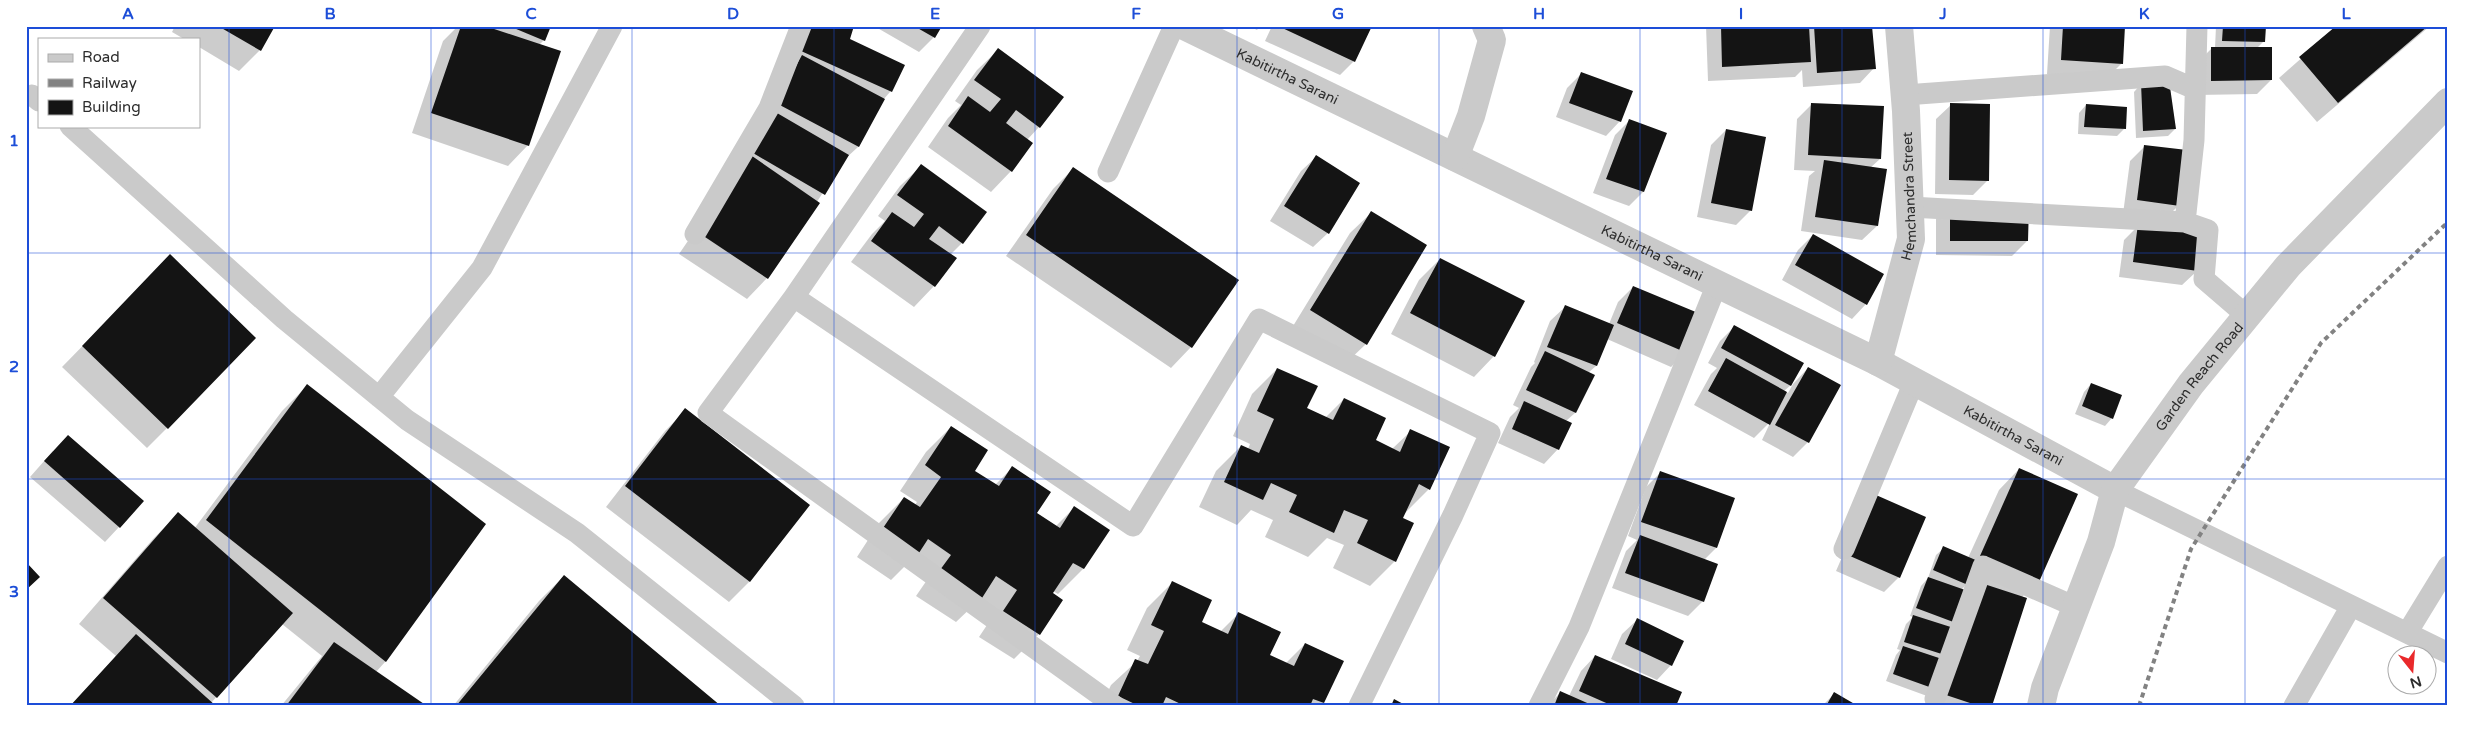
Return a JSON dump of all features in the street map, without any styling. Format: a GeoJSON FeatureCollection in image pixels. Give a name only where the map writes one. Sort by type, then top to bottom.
{"type":"FeatureCollection","features":[{"type":"Feature","properties":{"kind":"street"},"geometry":{"type":"LineString","coordinates":[[1455,157],[1471,116],[1492,40],[1486,26]]}},
{"type":"Feature","properties":{"kind":"street","name":"Hemchandra Street"},"geometry":{"type":"LineString","coordinates":[[1878,362],[1911,239],[1899,26]]}},
{"type":"Feature","properties":{"kind":"street","name":"Kabitirtha Sarani"},"geometry":{"type":"LineString","coordinates":[[1184,27],[1878,362],[2115,490]]}},
{"type":"Feature","properties":{"kind":"street","name":"Garden Reach Road"},"geometry":{"type":"LineString","coordinates":[[2040,706],[2045,688],[2101,542],[2115,490],[2190,384],[2288,266],[2448,102]]}},
{"type":"Feature","properties":{"kind":"lane"},"geometry":{"type":"LineString","coordinates":[[379,397],[482,268],[612,26]]}},
{"type":"Feature","properties":{"kind":"lane"},"geometry":{"type":"LineString","coordinates":[[695,234],[769,108],[801,26]]}},
{"type":"Feature","properties":{"kind":"lane"},"geometry":{"type":"LineString","coordinates":[[980,26],[794,297],[708,413],[1115,706]]}},
{"type":"Feature","properties":{"kind":"lane"},"geometry":{"type":"LineString","coordinates":[[2185,222],[2194,140],[2197,26]]}},
{"type":"Feature","properties":{"kind":"lane"},"geometry":{"type":"LineString","coordinates":[[1108,172],[1184,27]]}},
{"type":"Feature","properties":{"kind":"lane"},"geometry":{"type":"LineString","coordinates":[[1904,96],[2165,76],[2195,89]]}},
{"type":"Feature","properties":{"kind":"lane"},"geometry":{"type":"LineString","coordinates":[[72,128],[284,319],[407,420],[577,533],[794,706]]}},
{"type":"Feature","properties":{"kind":"lane"},"geometry":{"type":"LineString","coordinates":[[1910,207],[2185,222],[2208,230],[2204,279],[2247,316]]}},
{"type":"Feature","properties":{"kind":"lane"},"geometry":{"type":"LineString","coordinates":[[1539,706],[1579,627],[1717,284]]}},
{"type":"Feature","properties":{"kind":"lane"},"geometry":{"type":"LineString","coordinates":[[794,297],[1133,526],[1259,319],[1490,433],[1453,515],[1359,706]]}},
{"type":"Feature","properties":{"kind":"lane"},"geometry":{"type":"LineString","coordinates":[[1844,549],[1914,382]]}},
{"type":"Feature","properties":{"kind":"lane"},"geometry":{"type":"LineString","coordinates":[[2115,490],[2448,654]]}},
{"type":"Feature","properties":{"kind":"lane"},"geometry":{"type":"LineString","coordinates":[[1935,698],[1983,566],[2076,607]]}},
{"type":"Feature","properties":{"kind":"lane"},"geometry":{"type":"LineString","coordinates":[[2407,633],[2448,566]]}},
{"type":"Feature","properties":{"kind":"lane"},"geometry":{"type":"LineString","coordinates":[[2294,706],[2351,606]]}},
{"type":"Feature","properties":{"kind":"building"},"geometry":{"type":"Polygon","coordinates":[[[218,26],[275,26],[261,51],[218,26]]]}},
{"type":"Feature","properties":{"kind":"building"},"geometry":{"type":"Polygon","coordinates":[[[461,26],[485,26],[561,51],[529,146],[431,113],[461,26]]]}},
{"type":"Feature","properties":{"kind":"building"},"geometry":{"type":"Polygon","coordinates":[[[509,26],[551,26],[545,41],[509,26]]]}},
{"type":"Feature","properties":{"kind":"building"},"geometry":{"type":"Polygon","coordinates":[[[810,26],[854,26],[850,39],[905,65],[892,92],[801,51],[810,26]]]}},
{"type":"Feature","properties":{"kind":"building"},"geometry":{"type":"Polygon","coordinates":[[[914,26],[942,26],[935,38],[914,26]]]}},
{"type":"Feature","properties":{"kind":"building"},"geometry":{"type":"Polygon","coordinates":[[[1278,26],[1372,26],[1355,62],[1278,26]]]}},
{"type":"Feature","properties":{"kind":"building"},"geometry":{"type":"Polygon","coordinates":[[[1721,26],[1809,26],[1811,62],[1722,67],[1721,26]]]}},
{"type":"Feature","properties":{"kind":"building"},"geometry":{"type":"Polygon","coordinates":[[[1814,26],[1872,26],[1876,69],[1817,73],[1814,26]]]}},
{"type":"Feature","properties":{"kind":"building"},"geometry":{"type":"Polygon","coordinates":[[[2063,26],[2125,26],[2123,64],[2061,60],[2063,26]]]}},
{"type":"Feature","properties":{"kind":"building"},"geometry":{"type":"Polygon","coordinates":[[[2223,26],[2266,26],[2265,42],[2222,41],[2223,26]]]}},
{"type":"Feature","properties":{"kind":"building"},"geometry":{"type":"Polygon","coordinates":[[[2336,26],[2428,26],[2338,103],[2299,57],[2336,26]]]}},
{"type":"Feature","properties":{"kind":"building"},"geometry":{"type":"Polygon","coordinates":[[[2211,47],[2272,47],[2272,80],[2211,81],[2211,47]]]}},
{"type":"Feature","properties":{"kind":"building"},"geometry":{"type":"Polygon","coordinates":[[[998,48],[1064,97],[1040,128],[1016,110],[1006,123],[1033,143],[1012,172],[948,126],[968,96],[990,112],[1001,99],[974,80],[998,48]]]}},
{"type":"Feature","properties":{"kind":"building"},"geometry":{"type":"Polygon","coordinates":[[[802,55],[885,99],[859,147],[776,103],[802,55]]]}},
{"type":"Feature","properties":{"kind":"building"},"geometry":{"type":"Polygon","coordinates":[[[1581,72],[1633,91],[1621,122],[1569,103],[1581,72]]]}},
{"type":"Feature","properties":{"kind":"building"},"geometry":{"type":"Polygon","coordinates":[[[2141,83],[2170,87],[2176,129],[2143,131],[2141,83]]]}},
{"type":"Feature","properties":{"kind":"building"},"geometry":{"type":"Polygon","coordinates":[[[1811,103],[1884,106],[1881,159],[1808,155],[1811,103]]]}},
{"type":"Feature","properties":{"kind":"building"},"geometry":{"type":"Polygon","coordinates":[[[1950,103],[1990,104],[1989,181],[1949,180],[1950,103]]]}},
{"type":"Feature","properties":{"kind":"building"},"geometry":{"type":"Polygon","coordinates":[[[2086,104],[2127,107],[2126,129],[2084,127],[2086,104]]]}},
{"type":"Feature","properties":{"kind":"building"},"geometry":{"type":"Polygon","coordinates":[[[777,113],[849,155],[825,195],[753,153],[777,113]]]}},
{"type":"Feature","properties":{"kind":"building"},"geometry":{"type":"Polygon","coordinates":[[[1629,119],[1667,133],[1644,192],[1606,179],[1629,119]]]}},
{"type":"Feature","properties":{"kind":"building"},"geometry":{"type":"Polygon","coordinates":[[[1726,129],[1766,137],[1752,211],[1711,203],[1726,129]]]}},
{"type":"Feature","properties":{"kind":"building"},"geometry":{"type":"Polygon","coordinates":[[[2144,145],[2187,150],[2180,206],[2137,200],[2144,145]]]}},
{"type":"Feature","properties":{"kind":"building"},"geometry":{"type":"Polygon","coordinates":[[[1316,155],[1360,183],[1329,234],[1284,206],[1316,155]]]}},
{"type":"Feature","properties":{"kind":"building"},"geometry":{"type":"Polygon","coordinates":[[[752,156],[820,203],[768,279],[699,233],[752,156]]]}},
{"type":"Feature","properties":{"kind":"building"},"geometry":{"type":"Polygon","coordinates":[[[1824,160],[1887,169],[1878,226],[1815,217],[1824,160]]]}},
{"type":"Feature","properties":{"kind":"building"},"geometry":{"type":"Polygon","coordinates":[[[921,164],[987,212],[963,244],[939,226],[929,239],[957,258],[935,287],[871,241],[892,212],[914,227],[924,214],[897,195],[921,164]]]}},
{"type":"Feature","properties":{"kind":"building"},"geometry":{"type":"Polygon","coordinates":[[[1073,167],[1239,280],[1192,348],[1026,235],[1073,167]]]}},
{"type":"Feature","properties":{"kind":"building"},"geometry":{"type":"Polygon","coordinates":[[[1950,204],[2029,205],[2028,241],[1950,241],[1950,204]]]}},
{"type":"Feature","properties":{"kind":"building"},"geometry":{"type":"Polygon","coordinates":[[[1371,211],[1427,245],[1367,345],[1310,310],[1371,211]]]}},
{"type":"Feature","properties":{"kind":"building"},"geometry":{"type":"Polygon","coordinates":[[[2138,224],[2203,233],[2198,271],[2133,262],[2138,224]]]}},
{"type":"Feature","properties":{"kind":"building"},"geometry":{"type":"Polygon","coordinates":[[[1813,234],[1884,274],[1867,305],[1795,265],[1813,234]]]}},
{"type":"Feature","properties":{"kind":"building"},"geometry":{"type":"Polygon","coordinates":[[[170,254],[256,338],[168,429],[82,346],[170,254]]]}},
{"type":"Feature","properties":{"kind":"building"},"geometry":{"type":"Polygon","coordinates":[[[1440,258],[1525,301],[1495,357],[1410,313],[1440,258]]]}},
{"type":"Feature","properties":{"kind":"building"},"geometry":{"type":"Polygon","coordinates":[[[1633,286],[1703,315],[1687,353],[1617,323],[1633,286]]]}},
{"type":"Feature","properties":{"kind":"building"},"geometry":{"type":"Polygon","coordinates":[[[1565,305],[1614,325],[1597,366],[1547,347],[1565,305]]]}},
{"type":"Feature","properties":{"kind":"building"},"geometry":{"type":"Polygon","coordinates":[[[1734,325],[1804,363],[1791,386],[1721,348],[1734,325]]]}},
{"type":"Feature","properties":{"kind":"building"},"geometry":{"type":"Polygon","coordinates":[[[1545,351],[1595,375],[1576,413],[1526,390],[1545,351]]]}},
{"type":"Feature","properties":{"kind":"building"},"geometry":{"type":"Polygon","coordinates":[[[1726,358],[1787,392],[1770,425],[1708,391],[1726,358]]]}},
{"type":"Feature","properties":{"kind":"building"},"geometry":{"type":"Polygon","coordinates":[[[1808,367],[1841,385],[1809,443],[1775,425],[1808,367]]]}},
{"type":"Feature","properties":{"kind":"building"},"geometry":{"type":"Polygon","coordinates":[[[1277,368],[1318,386],[1307,408],[1333,420],[1344,398],[1386,418],[1376,440],[1400,452],[1410,429],[1450,447],[1430,490],[1419,484],[1403,518],[1414,523],[1396,562],[1357,543],[1368,520],[1344,510],[1334,533],[1289,512],[1297,495],[1271,483],[1263,500],[1224,482],[1241,445],[1259,453],[1274,419],[1257,411],[1277,368]]]}},
{"type":"Feature","properties":{"kind":"building"},"geometry":{"type":"Polygon","coordinates":[[[2091,383],[2122,395],[2113,419],[2082,406],[2091,383]]]}},
{"type":"Feature","properties":{"kind":"building"},"geometry":{"type":"Polygon","coordinates":[[[307,384],[486,524],[386,662],[206,520],[307,384]]]}},
{"type":"Feature","properties":{"kind":"building"},"geometry":{"type":"Polygon","coordinates":[[[1524,401],[1572,423],[1559,450],[1512,429],[1524,401]]]}},
{"type":"Feature","properties":{"kind":"building"},"geometry":{"type":"Polygon","coordinates":[[[685,408],[810,505],[750,582],[625,486],[685,408]]]}},
{"type":"Feature","properties":{"kind":"building"},"geometry":{"type":"Polygon","coordinates":[[[951,426],[988,450],[975,471],[999,486],[1012,466],[1051,492],[1037,513],[1060,528],[1074,506],[1110,530],[1084,569],[1073,563],[1053,593],[1063,600],[1040,635],[1003,611],[1017,590],[996,576],[982,598],[940,570],[951,555],[928,539],[917,556],[881,531],[904,497],[920,507],[941,477],[925,465],[951,426]]]}},
{"type":"Feature","properties":{"kind":"building"},"geometry":{"type":"Polygon","coordinates":[[[68,435],[144,501],[120,528],[44,461],[68,435]]]}},
{"type":"Feature","properties":{"kind":"building"},"geometry":{"type":"Polygon","coordinates":[[[2019,468],[2078,494],[2039,582],[1980,556],[2019,468]]]}},
{"type":"Feature","properties":{"kind":"building"},"geometry":{"type":"Polygon","coordinates":[[[1660,471],[1735,498],[1717,548],[1641,522],[1660,471]]]}},
{"type":"Feature","properties":{"kind":"building"},"geometry":{"type":"Polygon","coordinates":[[[1876,495],[1926,517],[1900,578],[1850,556],[1876,495]]]}},
{"type":"Feature","properties":{"kind":"building"},"geometry":{"type":"Polygon","coordinates":[[[178,512],[293,613],[217,698],[103,598],[178,512]]]}},
{"type":"Feature","properties":{"kind":"building"},"geometry":{"type":"Polygon","coordinates":[[[1640,535],[1718,564],[1704,602],[1625,573],[1640,535]]]}},
{"type":"Feature","properties":{"kind":"building"},"geometry":{"type":"Polygon","coordinates":[[[1943,546],[1978,561],[1968,585],[1933,570],[1943,546]]]}},
{"type":"Feature","properties":{"kind":"building"},"geometry":{"type":"Polygon","coordinates":[[[26,562],[40,577],[26,590],[26,562]]]}},
{"type":"Feature","properties":{"kind":"building"},"geometry":{"type":"Polygon","coordinates":[[[564,575],[721,706],[456,706],[564,575]]]}},
{"type":"Feature","properties":{"kind":"building"},"geometry":{"type":"Polygon","coordinates":[[[1928,577],[1968,591],[1956,623],[1916,608],[1928,577]]]}},
{"type":"Feature","properties":{"kind":"building"},"geometry":{"type":"Polygon","coordinates":[[[1172,581],[1212,600],[1202,622],[1228,634],[1238,612],[1281,632],[1270,655],[1294,666],[1305,643],[1344,661],[1324,703],[1313,699],[1310,706],[1185,706],[1166,697],[1162,706],[1139,706],[1118,696],[1135,659],[1148,664],[1164,631],[1151,625],[1172,581]]]}},
{"type":"Feature","properties":{"kind":"building"},"geometry":{"type":"Polygon","coordinates":[[[1981,583],[2027,598],[1992,706],[1979,706],[1946,695],[1981,583]]]}},
{"type":"Feature","properties":{"kind":"building"},"geometry":{"type":"Polygon","coordinates":[[[1913,615],[1957,629],[1948,656],[1904,642],[1913,615]]]}},
{"type":"Feature","properties":{"kind":"building"},"geometry":{"type":"Polygon","coordinates":[[[1637,618],[1684,641],[1672,666],[1625,644],[1637,618]]]}},
{"type":"Feature","properties":{"kind":"building"},"geometry":{"type":"Polygon","coordinates":[[[136,634],[216,706],[70,706],[136,634]]]}},
{"type":"Feature","properties":{"kind":"building"},"geometry":{"type":"Polygon","coordinates":[[[334,642],[427,706],[286,706],[334,642]]]}},
{"type":"Feature","properties":{"kind":"building"},"geometry":{"type":"Polygon","coordinates":[[[1903,646],[1945,660],[1935,689],[1893,674],[1903,646]]]}},
{"type":"Feature","properties":{"kind":"building"},"geometry":{"type":"Polygon","coordinates":[[[1595,655],[1682,692],[1676,706],[1613,706],[1579,691],[1595,655]]]}},
{"type":"Feature","properties":{"kind":"building"},"geometry":{"type":"Polygon","coordinates":[[[1560,691],[1594,706],[1554,706],[1560,691]]]}},
{"type":"Feature","properties":{"kind":"building"},"geometry":{"type":"Polygon","coordinates":[[[1834,692],[1858,706],[1826,706],[1834,692]]]}},
{"type":"Feature","properties":{"kind":"building"},"geometry":{"type":"Polygon","coordinates":[[[1394,699],[1407,706],[1391,706],[1394,699]]]}},
{"type":"Feature","properties":{"kind":"railway"},"geometry":{"type":"LineString","coordinates":[[2139,706],[2191,549],[2321,343],[2448,222]]}}]}
